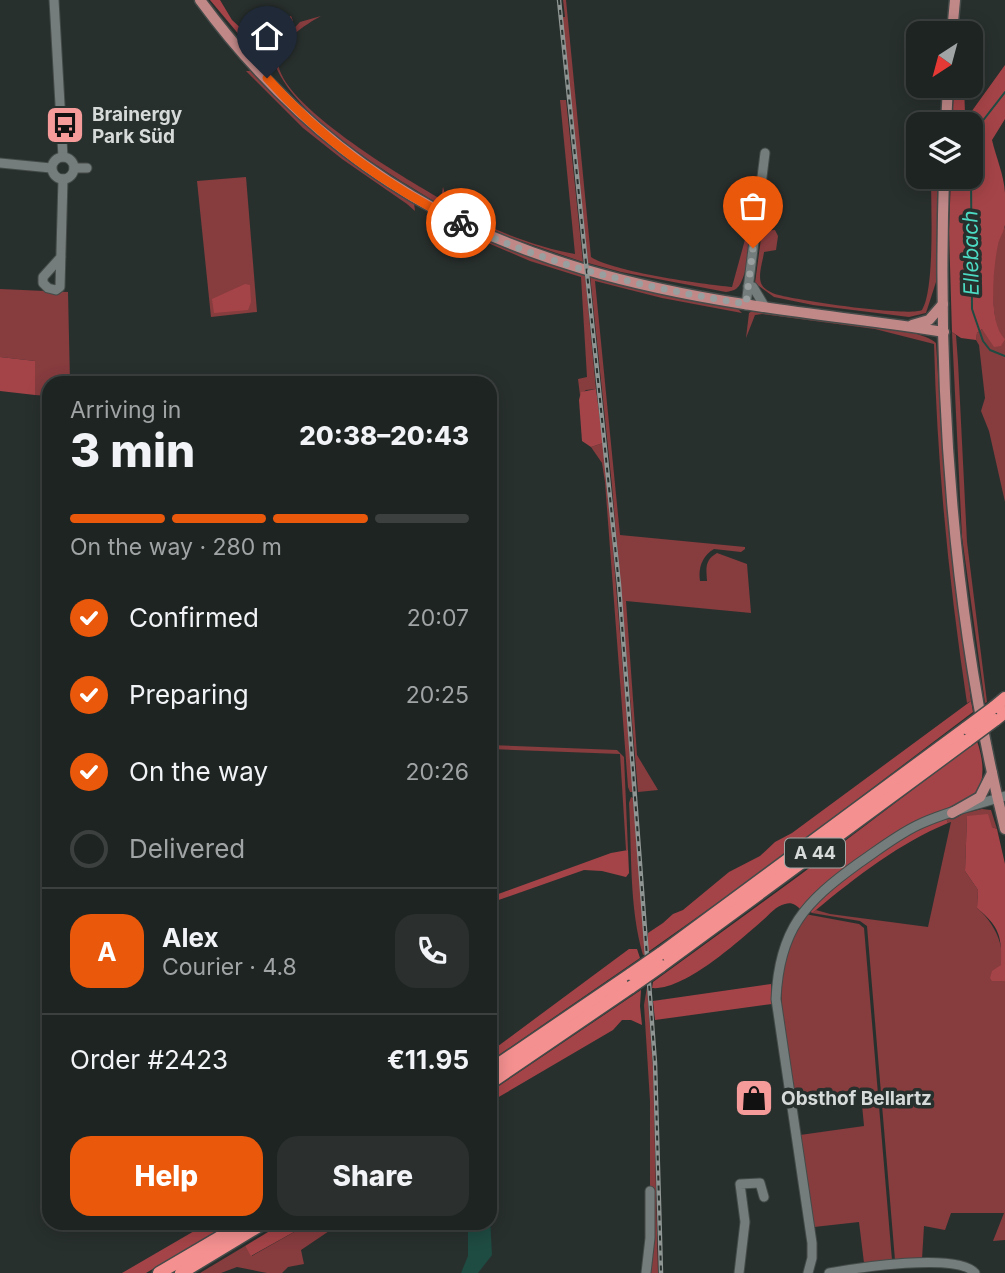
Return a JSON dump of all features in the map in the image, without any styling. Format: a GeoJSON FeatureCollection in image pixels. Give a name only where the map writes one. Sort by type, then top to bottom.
{"type":"FeatureCollection","features":[{"type":"Feature","properties":{"kind":"highway","name":"A 44"},"geometry":{"type":"LineString","coordinates":[[497,1078],[997,713],[1005,698]]}},
{"type":"Feature","properties":{"kind":"highway","name":"A 44"},"geometry":{"type":"LineString","coordinates":[[497,1066],[631,981]]}},
{"type":"Feature","properties":{"kind":"highway"},"geometry":{"type":"LineString","coordinates":[[159,1273],[232,1230]]}},
{"type":"Feature","properties":{"kind":"highway"},"geometry":{"type":"LineString","coordinates":[[181,1273],[252,1230]]}},
{"type":"Feature","properties":{"kind":"main road"},"geometry":{"type":"LineString","coordinates":[[200,0],[251,62],[309,122],[356,159],[420,202],[512,246],[574,267],[657,288],[765,307],[944,332]]}},
{"type":"Feature","properties":{"kind":"main road"},"geometry":{"type":"LineString","coordinates":[[953,21],[955,0]]}},
{"type":"Feature","properties":{"kind":"main road"},"geometry":{"type":"LineString","coordinates":[[944,189],[943,304],[956,529],[969,637],[992,773],[1001,797],[1005,829]]}},
{"type":"Feature","properties":{"kind":"main road"},"geometry":{"type":"LineString","coordinates":[[908,326],[924,323],[943,304]]}},
{"type":"Feature","properties":{"kind":"main road"},"geometry":{"type":"LineString","coordinates":[[952,813],[980,797],[992,773]]}},
{"type":"Feature","properties":{"kind":"street"},"geometry":{"type":"LineString","coordinates":[[54,0],[62,157]]}},
{"type":"Feature","properties":{"kind":"street"},"geometry":{"type":"LineString","coordinates":[[746,304],[765,153]]}},
{"type":"Feature","properties":{"kind":"street"},"geometry":{"type":"LineString","coordinates":[[0,163],[51,169],[57,177],[63,179],[72,174],[74,168],[71,160],[62,157],[53,162],[51,169]]}},
{"type":"Feature","properties":{"kind":"street"},"geometry":{"type":"LineString","coordinates":[[74,168],[87,168]]}},
{"type":"Feature","properties":{"kind":"street"},"geometry":{"type":"LineString","coordinates":[[61,257],[63,179]]}},
{"type":"Feature","properties":{"kind":"street"},"geometry":{"type":"LineString","coordinates":[[748,286],[753,287],[765,307]]}},
{"type":"Feature","properties":{"kind":"street"},"geometry":{"type":"LineString","coordinates":[[808,1273],[812,1243],[777,1006],[777,976],[782,954],[793,928],[810,902],[834,881],[921,823],[1001,797]]}},
{"type":"Feature","properties":{"kind":"street"},"geometry":{"type":"LineString","coordinates":[[739,1273],[745,1222],[740,1184],[760,1183],[764,1197]]}},
{"type":"Feature","properties":{"kind":"street"},"geometry":{"type":"LineString","coordinates":[[646,1273],[650,1191]]}},
{"type":"Feature","properties":{"kind":"street"},"geometry":{"type":"LineString","coordinates":[[829,1273],[893,1263],[945,1263],[971,1268],[975,1273]]}},
{"type":"Feature","properties":{"kind":"shaded area"},"geometry":{"type":"Polygon","coordinates":[[[210,0],[220,0],[232,20],[246,33],[259,33],[291,16],[293,21],[268,40],[254,46],[241,37],[210,0]]]}},
{"type":"Feature","properties":{"kind":"shaded area"},"geometry":{"type":"Polygon","coordinates":[[[563,0],[566,0],[591,257],[619,268],[732,287],[749,225],[755,221],[744,276],[735,290],[726,292],[588,263],[562,17],[565,17],[563,0]]]}},
{"type":"Feature","properties":{"kind":"shaded area"},"geometry":{"type":"Polygon","coordinates":[[[321,16],[301,29],[282,48],[278,61],[284,78],[299,98],[346,139],[441,199],[443,187],[445,194],[442,206],[343,141],[297,99],[281,76],[271,53],[300,22],[321,16]]]}},
{"type":"Feature","properties":{"kind":"shaded area"},"geometry":{"type":"Polygon","coordinates":[[[1005,65],[1005,119],[992,140],[1005,193],[1005,225],[996,255],[993,295],[996,321],[1005,339],[1001,346],[994,347],[982,329],[977,333],[976,340],[961,338],[952,332],[951,189],[983,189],[983,112],[971,112],[984,98],[1005,65]]]}},
{"type":"Feature","properties":{"kind":"shaded area"},"geometry":{"type":"Polygon","coordinates":[[[246,71],[251,71],[309,126],[348,158],[414,203],[415,211],[303,128],[246,71]]]}},
{"type":"Feature","properties":{"kind":"shaded area"},"geometry":{"type":"Polygon","coordinates":[[[953,98],[964,98],[965,112],[953,112],[953,98]]]}},
{"type":"Feature","properties":{"kind":"shaded area"},"geometry":{"type":"Polygon","coordinates":[[[560,100],[566,100],[583,262],[509,237],[446,208],[449,198],[449,204],[493,228],[526,241],[575,254],[560,100]]]}},
{"type":"Feature","properties":{"kind":"shaded area"},"geometry":{"type":"Polygon","coordinates":[[[246,177],[257,312],[211,317],[197,181],[246,177]]]}},
{"type":"Feature","properties":{"kind":"shaded area"},"geometry":{"type":"Polygon","coordinates":[[[931,189],[938,189],[936,282],[926,313],[909,317],[813,305],[774,297],[755,283],[762,231],[775,230],[778,236],[776,250],[764,252],[760,273],[762,285],[769,291],[786,297],[850,307],[912,312],[922,310],[929,284],[931,189]]]}},
{"type":"Feature","properties":{"kind":"shaded area"},"geometry":{"type":"Polygon","coordinates":[[[443,219],[513,251],[585,274],[596,389],[586,390],[580,395],[578,379],[587,377],[581,277],[530,261],[444,224],[444,253],[434,232],[436,224],[443,219]]]}},
{"type":"Feature","properties":{"kind":"shaded area"},"geometry":{"type":"Polygon","coordinates":[[[1005,227],[1005,502],[989,431],[981,411],[985,398],[979,345],[976,340],[977,333],[982,329],[999,334],[994,310],[993,280],[996,250],[1005,227]]]}},
{"type":"Feature","properties":{"kind":"shaded area"},"geometry":{"type":"Polygon","coordinates":[[[590,275],[687,299],[736,307],[742,313],[662,298],[595,281],[620,535],[745,547],[741,552],[714,549],[710,552],[700,567],[700,581],[707,581],[707,564],[717,553],[747,564],[751,613],[626,601],[637,755],[658,790],[638,792],[612,486],[590,275]]]}},
{"type":"Feature","properties":{"kind":"shaded area"},"geometry":{"type":"Polygon","coordinates":[[[245,284],[250,285],[251,302],[248,310],[214,313],[212,299],[245,284]]]}},
{"type":"Feature","properties":{"kind":"shaded area"},"geometry":{"type":"Polygon","coordinates":[[[0,289],[68,292],[70,376],[42,376],[42,396],[35,395],[35,361],[0,357],[0,289]]]}},
{"type":"Feature","properties":{"kind":"shaded area"},"geometry":{"type":"Polygon","coordinates":[[[754,310],[880,326],[925,337],[936,343],[945,482],[971,701],[967,703],[949,569],[934,344],[875,329],[762,314],[755,315],[746,338],[749,313],[754,310]]]}},
{"type":"Feature","properties":{"kind":"shaded area"},"geometry":{"type":"Polygon","coordinates":[[[952,332],[956,335],[967,542],[985,703],[962,537],[952,332]]]}},
{"type":"Feature","properties":{"kind":"shaded area"},"geometry":{"type":"Polygon","coordinates":[[[0,357],[35,361],[35,395],[0,391],[0,357]]]}},
{"type":"Feature","properties":{"kind":"shaded area"},"geometry":{"type":"Polygon","coordinates":[[[596,389],[603,443],[591,447],[582,441],[579,400],[581,392],[596,389]]]}},
{"type":"Feature","properties":{"kind":"shaded area"},"geometry":{"type":"Polygon","coordinates":[[[603,443],[633,792],[630,792],[628,787],[605,482],[602,463],[591,447],[603,443]]]}},
{"type":"Feature","properties":{"kind":"shaded area"},"geometry":{"type":"Polygon","coordinates":[[[971,701],[973,712],[765,869],[648,952],[648,933],[673,914],[683,910],[729,872],[760,856],[775,842],[792,833],[971,701]]]}},
{"type":"Feature","properties":{"kind":"shaded area"},"geometry":{"type":"Polygon","coordinates":[[[977,741],[982,770],[976,797],[894,833],[815,892],[800,909],[790,903],[779,906],[726,952],[695,973],[665,987],[652,988],[653,982],[977,741]]]}},
{"type":"Feature","properties":{"kind":"shaded area"},"geometry":{"type":"Polygon","coordinates":[[[497,745],[617,750],[624,757],[628,850],[620,754],[497,749],[497,745]]]}},
{"type":"Feature","properties":{"kind":"shaded area"},"geometry":{"type":"Polygon","coordinates":[[[631,797],[646,954],[643,955],[633,899],[629,803],[631,797]]]}},
{"type":"Feature","properties":{"kind":"shaded area"},"geometry":{"type":"Polygon","coordinates":[[[982,809],[991,810],[997,829],[967,817],[965,871],[978,890],[977,908],[993,926],[1001,949],[1001,965],[992,981],[1005,981],[1005,1240],[993,1241],[1004,1213],[951,1213],[945,1230],[924,1226],[922,1259],[895,1260],[867,926],[860,921],[812,913],[816,910],[928,927],[951,822],[948,823],[946,818],[982,809]]]}},
{"type":"Feature","properties":{"kind":"shaded area"},"geometry":{"type":"Polygon","coordinates":[[[988,814],[992,827],[997,829],[1005,864],[1005,981],[992,981],[990,978],[992,971],[1001,965],[1000,940],[991,921],[977,908],[978,890],[965,871],[967,816],[988,814]]]}},
{"type":"Feature","properties":{"kind":"shaded area"},"geometry":{"type":"Polygon","coordinates":[[[946,818],[948,823],[896,850],[812,913],[809,910],[873,856],[908,834],[946,818]]]}},
{"type":"Feature","properties":{"kind":"shaded area"},"geometry":{"type":"Polygon","coordinates":[[[628,850],[629,873],[626,877],[584,870],[497,901],[497,894],[611,853],[628,850]]]}},
{"type":"Feature","properties":{"kind":"shaded area"},"geometry":{"type":"Polygon","coordinates":[[[805,914],[859,924],[864,928],[892,1260],[864,1263],[859,1222],[814,1227],[800,1135],[864,1126],[861,1094],[795,1102],[783,1027],[781,990],[786,953],[805,914]]]}},
{"type":"Feature","properties":{"kind":"shaded area"},"geometry":{"type":"Polygon","coordinates":[[[629,949],[637,949],[640,958],[497,1056],[497,1047],[629,949]]]}},
{"type":"Feature","properties":{"kind":"shaded area"},"geometry":{"type":"Polygon","coordinates":[[[771,984],[772,1004],[655,1020],[653,1001],[771,984]]]}},
{"type":"Feature","properties":{"kind":"shaded area"},"geometry":{"type":"Polygon","coordinates":[[[647,987],[653,1068],[658,1273],[650,1273],[650,1101],[644,1005],[647,987]]]}},
{"type":"Feature","properties":{"kind":"shaded area"},"geometry":{"type":"Polygon","coordinates":[[[641,990],[642,1025],[631,1020],[622,1020],[613,1030],[497,1098],[497,1087],[641,990]]]}},
{"type":"Feature","properties":{"kind":"shaded area"},"geometry":{"type":"Polygon","coordinates":[[[196,1230],[219,1230],[146,1273],[122,1273],[196,1230]]]}},
{"type":"Feature","properties":{"kind":"shaded area"},"geometry":{"type":"Polygon","coordinates":[[[271,1230],[297,1230],[251,1256],[245,1246],[271,1230]]]}},
{"type":"Feature","properties":{"kind":"shaded area"},"geometry":{"type":"Polygon","coordinates":[[[298,1230],[331,1230],[301,1250],[304,1264],[288,1267],[282,1273],[237,1267],[221,1273],[200,1273],[245,1246],[252,1256],[298,1230]]]}},
{"type":"Feature","properties":{"kind":"shaded area"},"geometry":{"type":"Polygon","coordinates":[[[468,1230],[491,1230],[492,1255],[478,1273],[461,1273],[468,1256],[468,1230]]]}},
{"type":"Feature","properties":{"kind":"waterway","name":"Ellebach"},"geometry":{"type":"LineString","coordinates":[[983,120],[1005,92]]}},
{"type":"Feature","properties":{"kind":"waterway","name":"Ellebach"},"geometry":{"type":"LineString","coordinates":[[971,189],[972,309],[983,341],[990,350],[1005,356]]}},
{"type":"Feature","properties":{"kind":"railway"},"geometry":{"type":"LineString","coordinates":[[559,0],[619,585],[655,1063],[661,1273]]}},
{"type":"Feature","properties":{"kind":"way so far"},"geometry":{"type":"LineString","coordinates":[[461,223],[512,246],[608,277],[746,304],[753,248]]}},
{"type":"Feature","properties":{"kind":"place","name":"Brainergy Park Süd"},"geometry":{"type":"Point","coordinates":[65,125]}},
{"type":"Feature","properties":{"kind":"place","name":"Obsthof Bellartz"},"geometry":{"type":"Point","coordinates":[754,1098]}},
{"type":"Feature","properties":{"kind":"route"},"geometry":{"type":"LineString","coordinates":[[267,78],[285,99],[335,144],[420,202],[461,223]]}}]}
